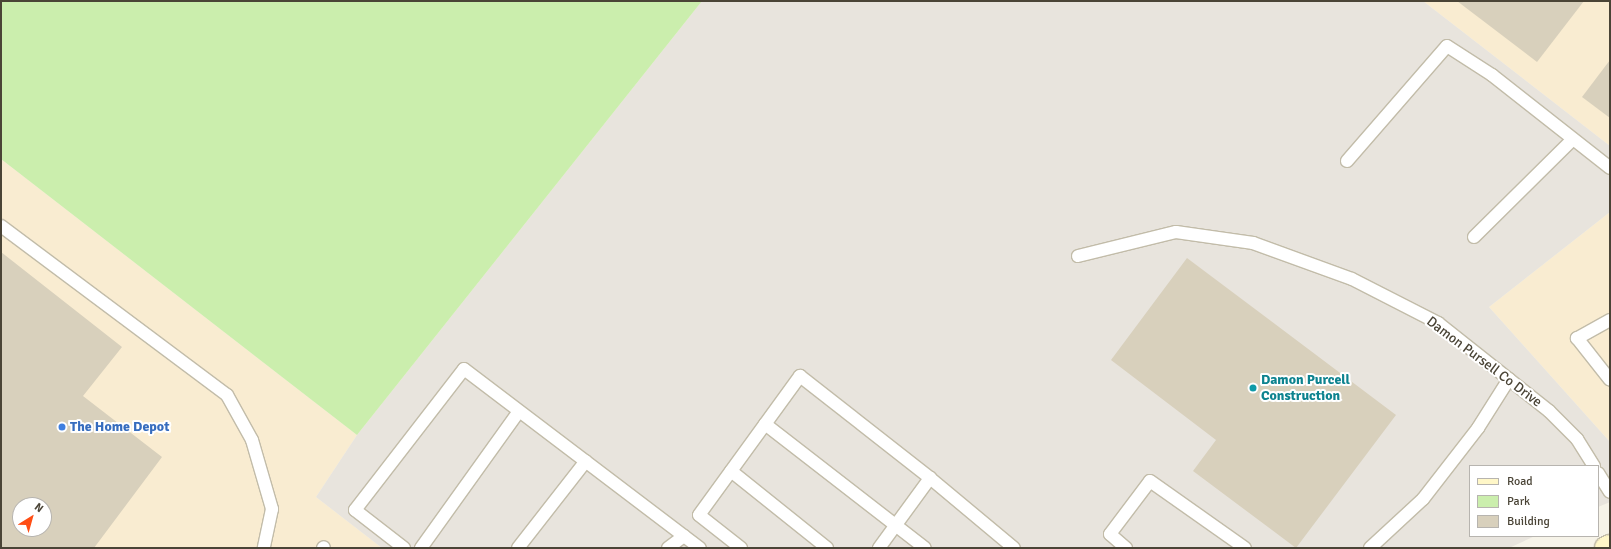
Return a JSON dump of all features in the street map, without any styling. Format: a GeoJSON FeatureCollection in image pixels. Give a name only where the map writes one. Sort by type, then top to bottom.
{"type":"FeatureCollection","features":[{"type":"Feature","properties":{"kind":"main road"},"geometry":{"type":"LineString","coordinates":[[1606,548],[1610,546]]}},
{"type":"Feature","properties":{"kind":"lane"},"geometry":{"type":"LineString","coordinates":[[1347,161],[1447,46],[1492,76],[1610,168]]}},
{"type":"Feature","properties":{"kind":"lane"},"geometry":{"type":"LineString","coordinates":[[1474,237],[1573,139]]}},
{"type":"Feature","properties":{"kind":"lane"},"geometry":{"type":"LineString","coordinates":[[1,226],[226,394],[252,440],[272,509],[264,548]]}},
{"type":"Feature","properties":{"kind":"lane","name":"Damon Pursell Co Drive"},"geometry":{"type":"LineString","coordinates":[[1078,256],[1176,232],[1253,243],[1352,279],[1438,323],[1509,380],[1577,439],[1593,465]]}},
{"type":"Feature","properties":{"kind":"lane"},"geometry":{"type":"LineString","coordinates":[[1610,320],[1577,338],[1610,380]]}},
{"type":"Feature","properties":{"kind":"lane"},"geometry":{"type":"LineString","coordinates":[[404,548],[355,510],[464,370],[700,548]]}},
{"type":"Feature","properties":{"kind":"lane"},"geometry":{"type":"LineString","coordinates":[[741,548],[699,515],[800,376],[930,478],[1014,548]]}},
{"type":"Feature","properties":{"kind":"lane"},"geometry":{"type":"LineString","coordinates":[[1370,548],[1423,499],[1478,428],[1509,380]]}},
{"type":"Feature","properties":{"kind":"lane"},"geometry":{"type":"LineString","coordinates":[[421,548],[519,411]]}},
{"type":"Feature","properties":{"kind":"lane"},"geometry":{"type":"LineString","coordinates":[[765,424],[925,548]]}},
{"type":"Feature","properties":{"kind":"lane"},"geometry":{"type":"LineString","coordinates":[[518,548],[586,461]]}},
{"type":"Feature","properties":{"kind":"lane"},"geometry":{"type":"LineString","coordinates":[[731,471],[827,548]]}},
{"type":"Feature","properties":{"kind":"lane"},"geometry":{"type":"LineString","coordinates":[[1599,475],[1610,492]]}},
{"type":"Feature","properties":{"kind":"lane"},"geometry":{"type":"LineString","coordinates":[[879,548],[930,478]]}},
{"type":"Feature","properties":{"kind":"lane"},"geometry":{"type":"LineString","coordinates":[[1126,548],[1110,534],[1150,481],[1245,548]]}},
{"type":"Feature","properties":{"kind":"lane"},"geometry":{"type":"LineString","coordinates":[[668,548],[684,536]]}},
{"type":"Feature","properties":{"kind":"shaded area"},"geometry":{"type":"Polygon","coordinates":[[[702,1],[1423,1],[1610,146],[1610,212],[1489,307],[1610,442],[1610,502],[1599,507],[1599,465],[1469,465],[1469,537],[1533,537],[1509,548],[382,548],[316,497],[357,435],[702,1]]]}},
{"type":"Feature","properties":{"kind":"shaded area"},"geometry":{"type":"Polygon","coordinates":[[[1423,1],[1610,1],[1610,146],[1423,1]]]}},
{"type":"Feature","properties":{"kind":"shaded area"},"geometry":{"type":"Polygon","coordinates":[[[1,159],[357,435],[316,497],[382,548],[1,548],[1,159]]]}},
{"type":"Feature","properties":{"kind":"shaded area"},"geometry":{"type":"Polygon","coordinates":[[[1610,212],[1610,442],[1489,307],[1610,212]]]}},
{"type":"Feature","properties":{"kind":"green space"},"geometry":{"type":"Polygon","coordinates":[[[1,1],[702,1],[357,435],[1,159],[1,1]]]}},
{"type":"Feature","properties":{"kind":"building"},"geometry":{"type":"Polygon","coordinates":[[[1457,1],[1584,1],[1537,62],[1457,1]]]}},
{"type":"Feature","properties":{"kind":"building"},"geometry":{"type":"Polygon","coordinates":[[[1610,60],[1610,118],[1582,97],[1610,60]]]}},
{"type":"Feature","properties":{"kind":"building","name":"The Home Depot"},"geometry":{"type":"Polygon","coordinates":[[[1,252],[122,347],[83,396],[162,457],[94,548],[1,548],[1,252]]]}},
{"type":"Feature","properties":{"kind":"building","name":"Damon Purcell Construction"},"geometry":{"type":"Polygon","coordinates":[[[1187,258],[1396,415],[1296,548],[1193,471],[1216,440],[1111,360],[1187,258]]]}},
{"type":"Feature","properties":{"kind":"place","name":"Damon Purcell Construction"},"geometry":{"type":"Point","coordinates":[1253,388]}},
{"type":"Feature","properties":{"kind":"place","name":"The Home Depot"},"geometry":{"type":"Point","coordinates":[62,427]}}]}
